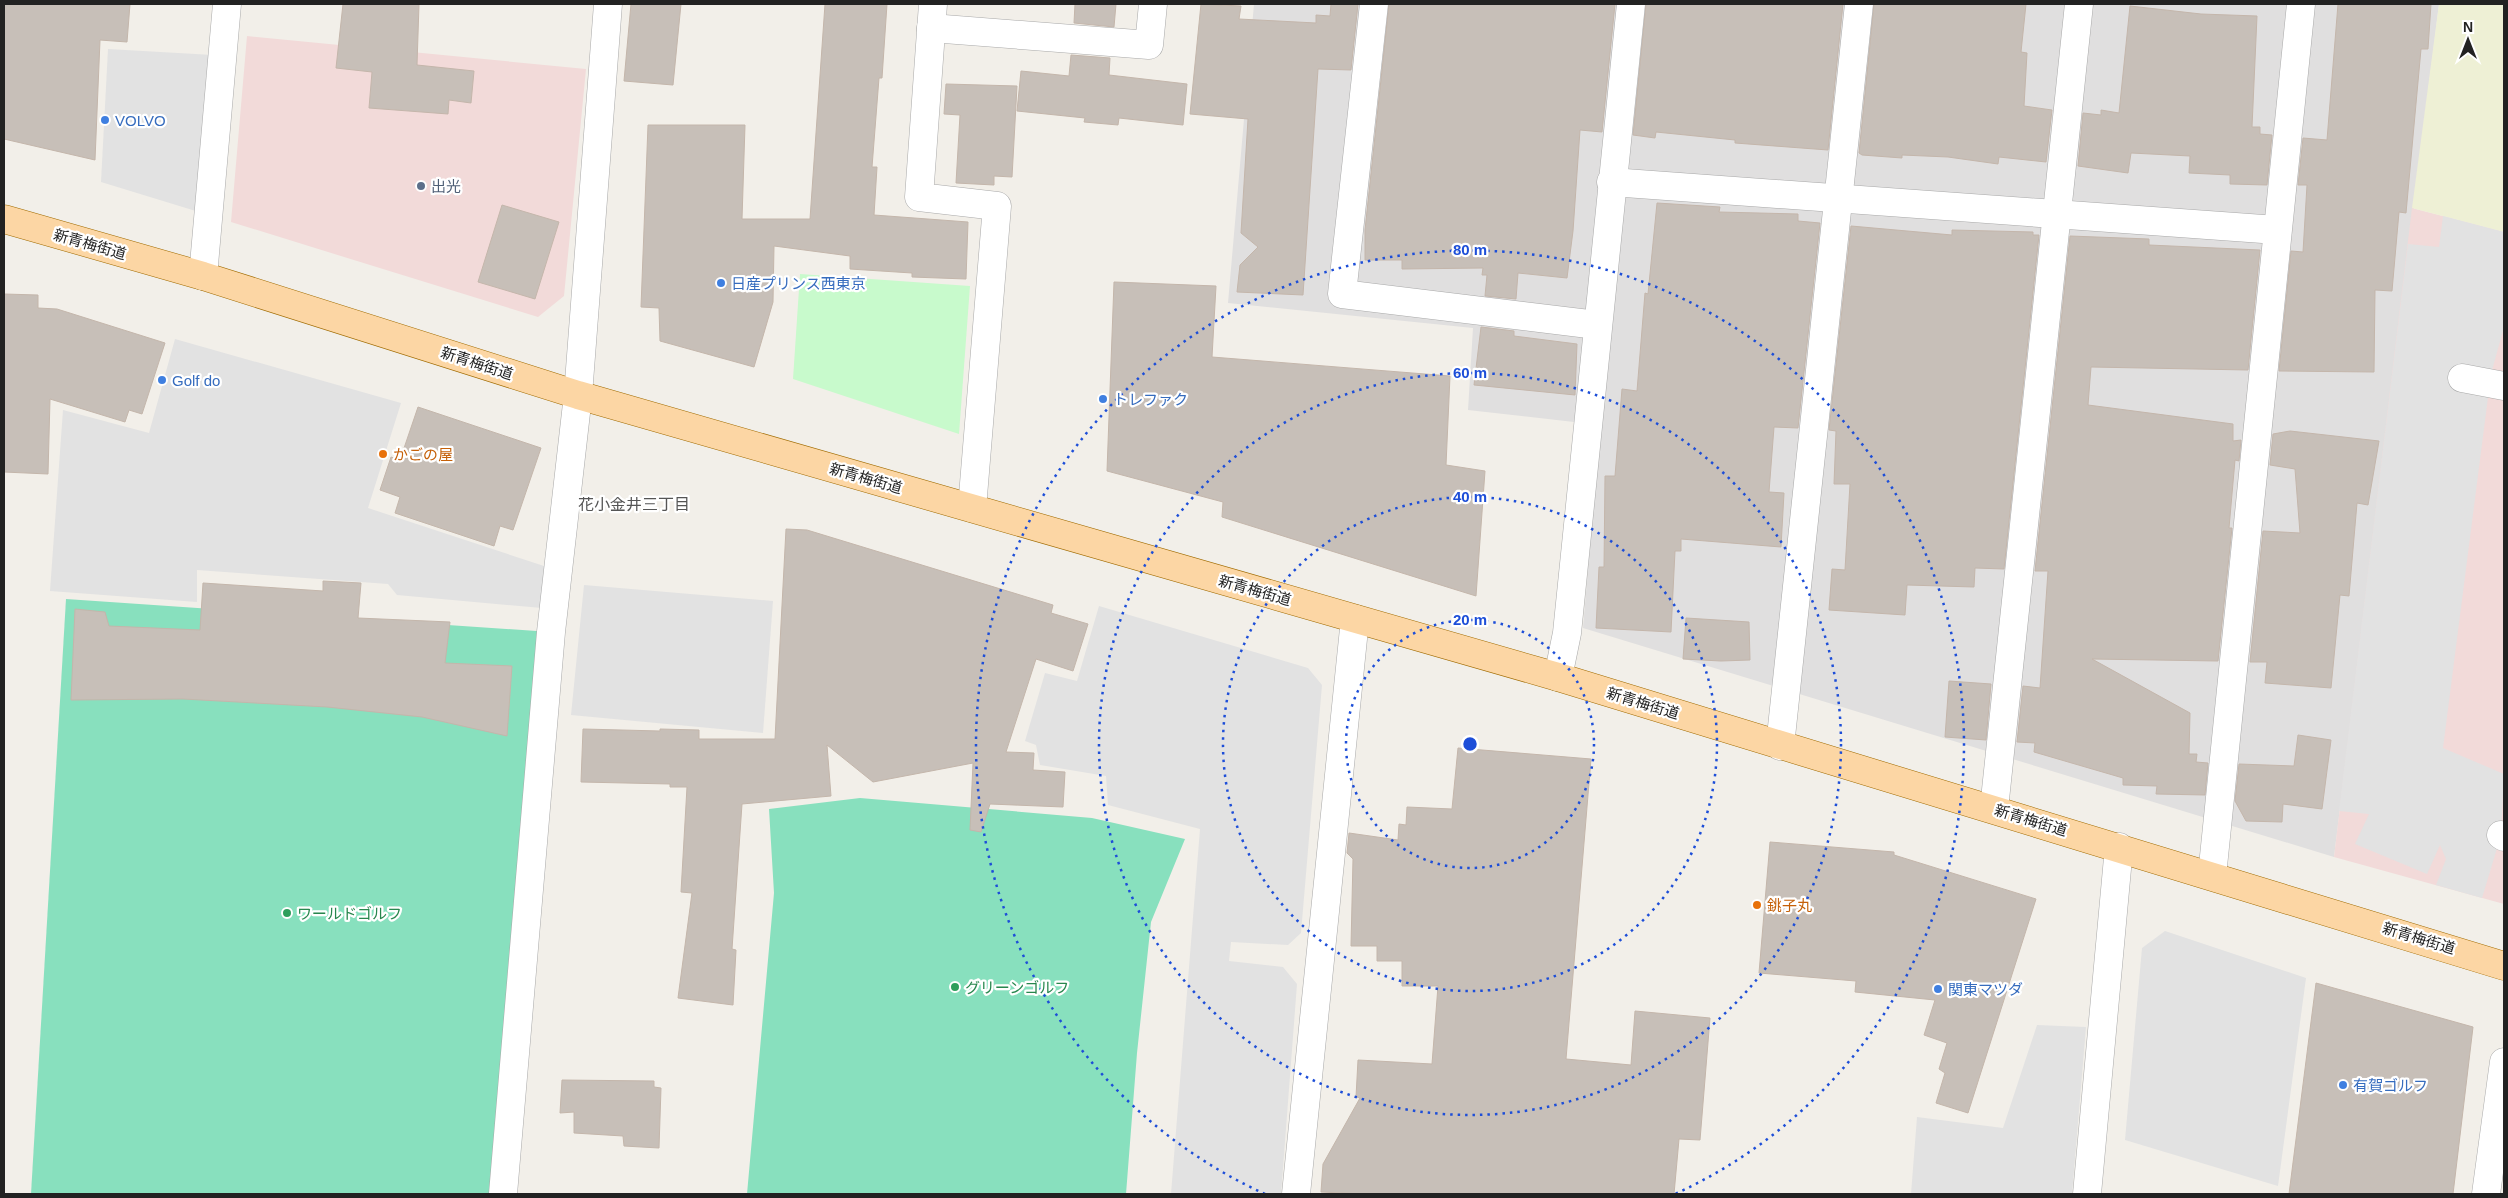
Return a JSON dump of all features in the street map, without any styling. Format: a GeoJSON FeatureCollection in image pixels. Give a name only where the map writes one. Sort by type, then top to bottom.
{"type":"FeatureCollection","features":[{"type":"Feature","properties":{"kind":"main road","name":"新青梅街道"},"geometry":{"type":"LineString","coordinates":[[4,219],[203,276],[578,395],[1558,677],[2504,966]]}},
{"type":"Feature","properties":{"kind":"street"},"geometry":{"type":"LineString","coordinates":[[203,276],[227,4]]}},
{"type":"Feature","properties":{"kind":"street"},"geometry":{"type":"LineString","coordinates":[[503,1194],[551,632],[578,395],[608,4]]}},
{"type":"Feature","properties":{"kind":"street"},"geometry":{"type":"LineString","coordinates":[[972,508],[997,206],[920,197],[932,16],[1148,45],[1153,4]]}},
{"type":"Feature","properties":{"kind":"street"},"geometry":{"type":"LineString","coordinates":[[1374,4],[1342,294],[1597,326]]}},
{"type":"Feature","properties":{"kind":"street"},"geometry":{"type":"LineString","coordinates":[[1558,677],[1567,632],[1611,182],[1631,4]]}},
{"type":"Feature","properties":{"kind":"street"},"geometry":{"type":"LineString","coordinates":[[1780,746],[1859,4]]}},
{"type":"Feature","properties":{"kind":"street"},"geometry":{"type":"LineString","coordinates":[[1994,809],[2079,4]]}},
{"type":"Feature","properties":{"kind":"street"},"geometry":{"type":"LineString","coordinates":[[2212,876],[2301,4]]}},
{"type":"Feature","properties":{"kind":"street"},"geometry":{"type":"LineString","coordinates":[[1611,182],[2277,230]]}},
{"type":"Feature","properties":{"kind":"street"},"geometry":{"type":"LineString","coordinates":[[2462,378],[2504,386]]}},
{"type":"Feature","properties":{"kind":"street"},"geometry":{"type":"LineString","coordinates":[[1296,1194],[1355,619]]}},
{"type":"Feature","properties":{"kind":"street"},"geometry":{"type":"LineString","coordinates":[[2087,1194],[2119,847]]}},
{"type":"Feature","properties":{"kind":"street"},"geometry":{"type":"LineString","coordinates":[[2486,1194],[2504,1062]]}},
{"type":"Feature","properties":{"kind":"shaded area"},"geometry":{"type":"Polygon","coordinates":[[[1254,4],[2439,4],[2334,857],[1583,628],[1600,425],[1468,410],[1473,328],[1228,303],[1254,4]]]}},
{"type":"Feature","properties":{"kind":"shaded area"},"geometry":{"type":"Polygon","coordinates":[[[247,36],[586,69],[564,296],[538,317],[231,222],[247,36]]]}},
{"type":"Feature","properties":{"kind":"shaded area"},"geometry":{"type":"Polygon","coordinates":[[[108,49],[213,55],[199,212],[101,182],[108,49]]]}},
{"type":"Feature","properties":{"kind":"shaded area"},"geometry":{"type":"Polygon","coordinates":[[[2412,208],[2504,232],[2504,904],[2334,857],[2412,208]]]}},
{"type":"Feature","properties":{"kind":"shaded area"},"geometry":{"type":"Polygon","coordinates":[[[2443,216],[2504,232],[2504,327],[2491,374],[2443,748],[2504,774],[2501,835],[2482,898],[2436,885],[2446,859],[2440,845],[2427,874],[2355,844],[2369,814],[2339,811],[2408,244],[2439,247],[2443,216]]]}},
{"type":"Feature","properties":{"kind":"shaded area"},"geometry":{"type":"Polygon","coordinates":[[[175,339],[401,403],[368,508],[544,566],[542,608],[397,595],[388,584],[197,570],[197,602],[50,591],[63,410],[149,433],[175,339]]]}},
{"type":"Feature","properties":{"kind":"shaded area"},"geometry":{"type":"Polygon","coordinates":[[[584,585],[773,601],[763,733],[571,715],[584,585]]]}},
{"type":"Feature","properties":{"kind":"shaded area"},"geometry":{"type":"Polygon","coordinates":[[[1099,606],[1308,668],[1322,685],[1301,933],[1288,945],[1231,942],[1229,961],[1283,967],[1297,984],[1281,1194],[1171,1194],[1200,829],[1108,805],[1106,776],[1040,765],[1036,745],[1025,741],[1045,673],[1077,681],[1099,606]]]}},
{"type":"Feature","properties":{"kind":"shaded area"},"geometry":{"type":"Polygon","coordinates":[[[2165,931],[2306,978],[2278,1186],[2125,1140],[2142,948],[2165,931]]]}},
{"type":"Feature","properties":{"kind":"shaded area"},"geometry":{"type":"Polygon","coordinates":[[[2037,1025],[2086,1027],[2072,1194],[1911,1194],[1917,1117],[2003,1128],[2037,1025]]]}},
{"type":"Feature","properties":{"kind":"green space"},"geometry":{"type":"Polygon","coordinates":[[[2439,4],[2504,4],[2504,232],[2412,208],[2439,4]]]}},
{"type":"Feature","properties":{"kind":"green space"},"geometry":{"type":"Polygon","coordinates":[[[800,274],[970,286],[959,434],[793,379],[800,274]]]}},
{"type":"Feature","properties":{"kind":"green space","name":"ワールドゴルフ"},"geometry":{"type":"Polygon","coordinates":[[[66,599],[551,632],[503,1194],[31,1194],[66,599]]]}},
{"type":"Feature","properties":{"kind":"green space","name":"グリーンゴルフ"},"geometry":{"type":"Polygon","coordinates":[[[860,798],[1092,818],[1185,839],[1151,922],[1137,1053],[1126,1194],[747,1194],[774,893],[769,809],[860,798]]]}},
{"type":"Feature","properties":{"kind":"building"},"geometry":{"type":"Polygon","coordinates":[[[4,4],[130,4],[127,42],[100,40],[95,160],[4,139],[4,4]]]}},
{"type":"Feature","properties":{"kind":"building"},"geometry":{"type":"Polygon","coordinates":[[[343,4],[419,4],[417,65],[474,71],[471,103],[449,100],[448,114],[369,108],[372,72],[336,68],[343,4]]]}},
{"type":"Feature","properties":{"kind":"building"},"geometry":{"type":"Polygon","coordinates":[[[631,4],[681,4],[673,85],[624,81],[631,4]]]}},
{"type":"Feature","properties":{"kind":"building"},"geometry":{"type":"Polygon","coordinates":[[[825,4],[887,4],[882,78],[879,78],[872,167],[877,167],[874,215],[968,222],[966,279],[912,277],[912,273],[850,269],[850,256],[774,246],[773,302],[754,367],[660,341],[659,308],[641,307],[648,125],[745,125],[742,219],[810,219],[825,4]]]}},
{"type":"Feature","properties":{"kind":"building"},"geometry":{"type":"Polygon","coordinates":[[[1075,4],[1116,4],[1114,27],[1074,23],[1075,4]]]}},
{"type":"Feature","properties":{"kind":"building"},"geometry":{"type":"Polygon","coordinates":[[[1201,4],[1241,6],[1239,19],[1316,23],[1316,15],[1330,16],[1331,4],[1358,4],[1351,70],[1318,69],[1303,295],[1237,292],[1240,265],[1258,247],[1241,233],[1248,119],[1190,114],[1201,4]]]}},
{"type":"Feature","properties":{"kind":"building"},"geometry":{"type":"Polygon","coordinates":[[[1389,4],[1615,4],[1602,132],[1580,130],[1573,231],[1567,278],[1518,273],[1516,299],[1485,296],[1487,275],[1482,275],[1483,268],[1402,269],[1402,260],[1365,260],[1365,230],[1389,4]]]}},
{"type":"Feature","properties":{"kind":"building"},"geometry":{"type":"Polygon","coordinates":[[[1646,4],[1843,4],[1828,150],[1735,143],[1735,140],[1656,132],[1655,138],[1633,135],[1646,4]]]}},
{"type":"Feature","properties":{"kind":"building"},"geometry":{"type":"Polygon","coordinates":[[[1874,4],[2026,4],[2021,52],[2027,53],[2024,106],[2052,110],[2046,162],[1999,157],[1998,164],[1948,157],[1902,155],[1902,158],[1862,155],[1859,153],[1874,4]]]}},
{"type":"Feature","properties":{"kind":"building"},"geometry":{"type":"Polygon","coordinates":[[[2338,4],[2431,4],[2428,49],[2421,49],[2406,213],[2399,212],[2392,291],[2375,290],[2374,372],[2279,371],[2291,251],[2303,252],[2307,185],[2298,185],[2303,138],[2327,140],[2338,4]]]}},
{"type":"Feature","properties":{"kind":"building"},"geometry":{"type":"Polygon","coordinates":[[[2130,6],[2201,14],[2257,16],[2252,127],[2260,127],[2260,134],[2272,135],[2267,185],[2230,184],[2230,175],[2189,173],[2190,156],[2131,153],[2128,173],[2078,166],[2083,113],[2101,115],[2101,110],[2119,113],[2130,6]]]}},
{"type":"Feature","properties":{"kind":"building"},"geometry":{"type":"Polygon","coordinates":[[[1071,55],[1110,58],[1109,75],[1187,84],[1183,125],[1119,118],[1118,125],[1084,122],[1085,118],[1017,111],[1021,71],[1069,76],[1071,55]]]}},
{"type":"Feature","properties":{"kind":"building"},"geometry":{"type":"Polygon","coordinates":[[[946,84],[1017,86],[1012,177],[994,176],[994,185],[956,183],[960,115],[944,114],[946,84]]]}},
{"type":"Feature","properties":{"kind":"building"},"geometry":{"type":"Polygon","coordinates":[[[1657,203],[1720,207],[1719,212],[1798,214],[1798,221],[1820,223],[1798,428],[1774,427],[1769,492],[1784,493],[1781,547],[1681,539],[1681,551],[1675,551],[1671,632],[1596,628],[1599,567],[1604,567],[1605,476],[1615,476],[1622,389],[1637,391],[1645,293],[1648,294],[1657,203]]]}},
{"type":"Feature","properties":{"kind":"building"},"geometry":{"type":"Polygon","coordinates":[[[502,205],[559,222],[535,299],[478,282],[502,205]]]}},
{"type":"Feature","properties":{"kind":"building"},"geometry":{"type":"Polygon","coordinates":[[[1851,226],[1952,235],[1952,230],[2033,232],[2033,235],[2039,235],[2004,569],[1975,568],[1974,587],[1907,585],[1905,615],[1829,610],[1832,569],[1845,570],[1850,484],[1834,484],[1836,431],[1829,430],[1851,226]]]}},
{"type":"Feature","properties":{"kind":"building"},"geometry":{"type":"Polygon","coordinates":[[[2070,236],[2149,239],[2149,245],[2260,250],[2248,370],[2091,367],[2088,405],[2233,424],[2233,441],[2241,440],[2239,461],[2235,460],[2229,528],[2232,528],[2218,661],[2092,659],[2190,713],[2189,754],[2197,754],[2196,762],[2208,763],[2205,795],[2156,794],[2157,786],[2123,785],[2123,778],[2034,752],[2035,743],[2017,742],[2023,686],[2040,688],[2048,571],[2035,571],[2070,236]]]}},
{"type":"Feature","properties":{"kind":"building"},"geometry":{"type":"Polygon","coordinates":[[[1114,282],[1216,286],[1212,357],[1450,376],[1446,465],[1485,471],[1476,596],[1222,517],[1223,502],[1107,471],[1114,282]]]}},
{"type":"Feature","properties":{"kind":"building"},"geometry":{"type":"Polygon","coordinates":[[[4,294],[38,295],[38,308],[57,309],[165,343],[142,414],[129,410],[125,422],[50,399],[48,474],[4,472],[4,294]]]}},
{"type":"Feature","properties":{"kind":"building"},"geometry":{"type":"Polygon","coordinates":[[[1481,327],[1514,331],[1514,336],[1577,344],[1575,395],[1474,385],[1481,327]]]}},
{"type":"Feature","properties":{"kind":"building"},"geometry":{"type":"Polygon","coordinates":[[[418,407],[541,448],[513,530],[500,526],[494,546],[395,513],[400,497],[380,490],[391,457],[400,460],[418,407]]]}},
{"type":"Feature","properties":{"kind":"building"},"geometry":{"type":"Polygon","coordinates":[[[2290,431],[2379,441],[2368,505],[2357,503],[2349,596],[2340,595],[2331,688],[2265,683],[2267,662],[2250,662],[2263,531],[2300,533],[2295,469],[2270,465],[2273,434],[2290,431]]]}},
{"type":"Feature","properties":{"kind":"building"},"geometry":{"type":"Polygon","coordinates":[[[786,529],[807,530],[1053,605],[1051,613],[1088,624],[1073,671],[1036,659],[1006,752],[1034,753],[1033,770],[1065,772],[1063,807],[990,804],[981,832],[970,830],[973,763],[873,782],[827,745],[831,796],[742,804],[732,949],[736,950],[733,1005],[678,998],[692,893],[681,892],[687,787],[670,787],[670,784],[581,782],[583,729],[699,730],[699,739],[775,739],[786,529]]]}},
{"type":"Feature","properties":{"kind":"building"},"geometry":{"type":"Polygon","coordinates":[[[323,581],[361,583],[358,618],[450,622],[445,663],[512,666],[507,736],[422,717],[327,707],[183,699],[71,700],[75,609],[105,612],[109,626],[200,630],[203,583],[323,591],[323,581]]]}},
{"type":"Feature","properties":{"kind":"building"},"geometry":{"type":"Polygon","coordinates":[[[1686,618],[1749,622],[1750,660],[1683,659],[1686,618]]]}},
{"type":"Feature","properties":{"kind":"building"},"geometry":{"type":"Polygon","coordinates":[[[1949,681],[1991,684],[1986,740],[1945,737],[1949,681]]]}},
{"type":"Feature","properties":{"kind":"building"},"geometry":{"type":"Polygon","coordinates":[[[2298,735],[2331,740],[2322,809],[2283,804],[2282,822],[2246,821],[2235,801],[2239,764],[2294,766],[2298,735]]]}},
{"type":"Feature","properties":{"kind":"building"},"geometry":{"type":"Polygon","coordinates":[[[1458,748],[1591,759],[1566,1059],[1631,1065],[1635,1011],[1710,1018],[1700,1140],[1679,1139],[1674,1194],[1363,1194],[1321,1192],[1323,1164],[1360,1098],[1356,1097],[1358,1060],[1432,1064],[1438,986],[1402,986],[1402,961],[1377,961],[1377,946],[1351,946],[1353,859],[1347,853],[1349,833],[1398,840],[1399,824],[1406,825],[1407,807],[1452,809],[1458,748]]]}},
{"type":"Feature","properties":{"kind":"building"},"geometry":{"type":"Polygon","coordinates":[[[1770,842],[1894,852],[1894,855],[2036,899],[1968,1113],[1936,1103],[1945,1073],[1939,1069],[1947,1043],[1924,1035],[1935,1000],[1855,992],[1856,981],[1759,973],[1770,842]]]}},
{"type":"Feature","properties":{"kind":"building"},"geometry":{"type":"Polygon","coordinates":[[[2316,983],[2473,1027],[2453,1194],[2289,1194],[2316,983]]]}},
{"type":"Feature","properties":{"kind":"building"},"geometry":{"type":"Polygon","coordinates":[[[562,1080],[654,1081],[654,1087],[661,1088],[659,1148],[624,1146],[623,1136],[574,1133],[574,1112],[560,1113],[562,1080]]]}},
{"type":"Feature","properties":{"kind":"place","name":"VOLVO"},"geometry":{"type":"Point","coordinates":[105,120]}},
{"type":"Feature","properties":{"kind":"place","name":"出光"},"geometry":{"type":"Point","coordinates":[421,186]}},
{"type":"Feature","properties":{"kind":"place","name":"日産プリンス西東京"},"geometry":{"type":"Point","coordinates":[721,283]}},
{"type":"Feature","properties":{"kind":"place","name":"Golf do"},"geometry":{"type":"Point","coordinates":[162,380]}},
{"type":"Feature","properties":{"kind":"place","name":"トレファク"},"geometry":{"type":"Point","coordinates":[1103,399]}},
{"type":"Feature","properties":{"kind":"place","name":"かごの屋"},"geometry":{"type":"Point","coordinates":[383,454]}},
{"type":"Feature","properties":{"kind":"place","name":"銚子丸"},"geometry":{"type":"Point","coordinates":[1757,905]}},
{"type":"Feature","properties":{"kind":"place","name":"ワールドゴルフ"},"geometry":{"type":"Point","coordinates":[287,913]}},
{"type":"Feature","properties":{"kind":"place","name":"グリーンゴルフ"},"geometry":{"type":"Point","coordinates":[955,987]}},
{"type":"Feature","properties":{"kind":"place","name":"関東マツダ"},"geometry":{"type":"Point","coordinates":[1938,989]}},
{"type":"Feature","properties":{"kind":"place","name":"有賀ゴルフ"},"geometry":{"type":"Point","coordinates":[2343,1085]}},
{"type":"Feature","properties":{"kind":"district","name":"花小金井三丁目"},"geometry":{"type":"Point","coordinates":[634,504]}}]}
